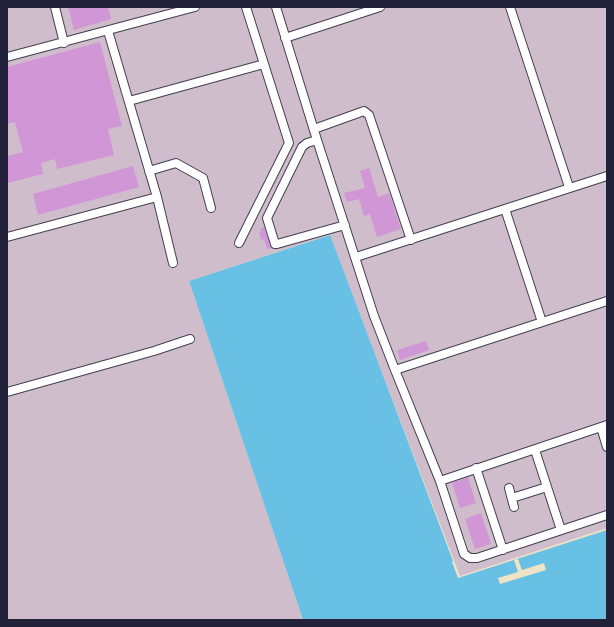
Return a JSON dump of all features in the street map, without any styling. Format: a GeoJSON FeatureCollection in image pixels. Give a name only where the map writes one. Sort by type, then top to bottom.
{"type":"FeatureCollection","features":[{"type":"Feature","properties":{"kind":"street"},"geometry":{"type":"LineString","coordinates":[[55,7],[64,42]]}},
{"type":"Feature","properties":{"kind":"street"},"geometry":{"type":"LineString","coordinates":[[7,57],[195,7]]}},
{"type":"Feature","properties":{"kind":"street"},"geometry":{"type":"LineString","coordinates":[[239,243],[289,143],[246,7]]}},
{"type":"Feature","properties":{"kind":"street"},"geometry":{"type":"LineString","coordinates":[[276,7],[374,316],[440,481],[464,554],[470,558],[476,558],[607,515]]}},
{"type":"Feature","properties":{"kind":"street"},"geometry":{"type":"LineString","coordinates":[[285,38],[380,7]]}},
{"type":"Feature","properties":{"kind":"street"},"geometry":{"type":"LineString","coordinates":[[510,7],[569,187]]}},
{"type":"Feature","properties":{"kind":"street"},"geometry":{"type":"LineString","coordinates":[[108,31],[149,171],[172,264]]}},
{"type":"Feature","properties":{"kind":"street"},"geometry":{"type":"LineString","coordinates":[[129,101],[264,64]]}},
{"type":"Feature","properties":{"kind":"street"},"geometry":{"type":"LineString","coordinates":[[314,129],[364,112],[369,115],[411,240]]}},
{"type":"Feature","properties":{"kind":"street"},"geometry":{"type":"LineString","coordinates":[[317,140],[307,143],[302,147],[266,218],[275,244],[280,245],[345,225]]}},
{"type":"Feature","properties":{"kind":"street"},"geometry":{"type":"LineString","coordinates":[[149,171],[176,163],[203,178],[211,208]]}},
{"type":"Feature","properties":{"kind":"street"},"geometry":{"type":"LineString","coordinates":[[356,257],[569,187],[607,176]]}},
{"type":"Feature","properties":{"kind":"street"},"geometry":{"type":"LineString","coordinates":[[7,237],[156,197]]}},
{"type":"Feature","properties":{"kind":"street"},"geometry":{"type":"LineString","coordinates":[[505,209],[542,322]]}},
{"type":"Feature","properties":{"kind":"street"},"geometry":{"type":"LineString","coordinates":[[395,370],[607,301]]}},
{"type":"Feature","properties":{"kind":"street"},"geometry":{"type":"LineString","coordinates":[[7,392],[190,340]]}},
{"type":"Feature","properties":{"kind":"street"},"geometry":{"type":"LineString","coordinates":[[440,481],[604,426],[607,447]]}},
{"type":"Feature","properties":{"kind":"street"},"geometry":{"type":"LineString","coordinates":[[535,450],[561,530]]}},
{"type":"Feature","properties":{"kind":"street"},"geometry":{"type":"LineString","coordinates":[[476,468],[503,550]]}},
{"type":"Feature","properties":{"kind":"street"},"geometry":{"type":"LineString","coordinates":[[512,498],[547,487]]}},
{"type":"Feature","properties":{"kind":"street"},"geometry":{"type":"LineString","coordinates":[[509,488],[514,507]]}},
{"type":"Feature","properties":{"kind":"shaded area"},"geometry":{"type":"Polygon","coordinates":[[[7,7],[607,7],[607,528],[460,576],[329,235],[189,281],[303,620],[7,620],[7,7]]]}},
{"type":"Feature","properties":{"kind":"water"},"geometry":{"type":"Polygon","coordinates":[[[330,235],[453,561],[452,562],[458,578],[607,530],[607,620],[303,620],[189,281],[330,235]]]}},
{"type":"Feature","properties":{"kind":"pier"},"geometry":{"type":"Polygon","coordinates":[[[518,559],[522,570],[544,563],[546,570],[500,584],[498,578],[518,572],[514,560],[518,559]]]}},
{"type":"Feature","properties":{"kind":"building"},"geometry":{"type":"Polygon","coordinates":[[[68,7],[108,7],[111,19],[74,30],[68,7]]]}},
{"type":"Feature","properties":{"kind":"building"},"geometry":{"type":"Polygon","coordinates":[[[100,42],[122,126],[108,129],[114,155],[57,169],[55,159],[41,163],[43,174],[7,183],[7,156],[23,152],[15,122],[7,124],[7,67],[100,42]]]}},
{"type":"Feature","properties":{"kind":"building"},"geometry":{"type":"Polygon","coordinates":[[[133,166],[139,187],[38,215],[33,194],[133,166]]]}},
{"type":"Feature","properties":{"kind":"building"},"geometry":{"type":"Polygon","coordinates":[[[369,168],[378,197],[389,193],[401,229],[377,237],[370,214],[364,216],[359,199],[347,202],[344,193],[365,188],[360,171],[369,168]]]}},
{"type":"Feature","properties":{"kind":"building"},"geometry":{"type":"Polygon","coordinates":[[[264,227],[271,248],[267,249],[264,239],[261,240],[259,232],[261,231],[260,229],[264,227]]]}},
{"type":"Feature","properties":{"kind":"building"},"geometry":{"type":"Polygon","coordinates":[[[426,341],[429,350],[400,360],[397,350],[426,341]]]}},
{"type":"Feature","properties":{"kind":"building"},"geometry":{"type":"Polygon","coordinates":[[[468,477],[476,503],[460,508],[452,483],[468,477]]]}},
{"type":"Feature","properties":{"kind":"building"},"geometry":{"type":"Polygon","coordinates":[[[481,513],[491,544],[475,549],[465,519],[481,513]]]}}]}
